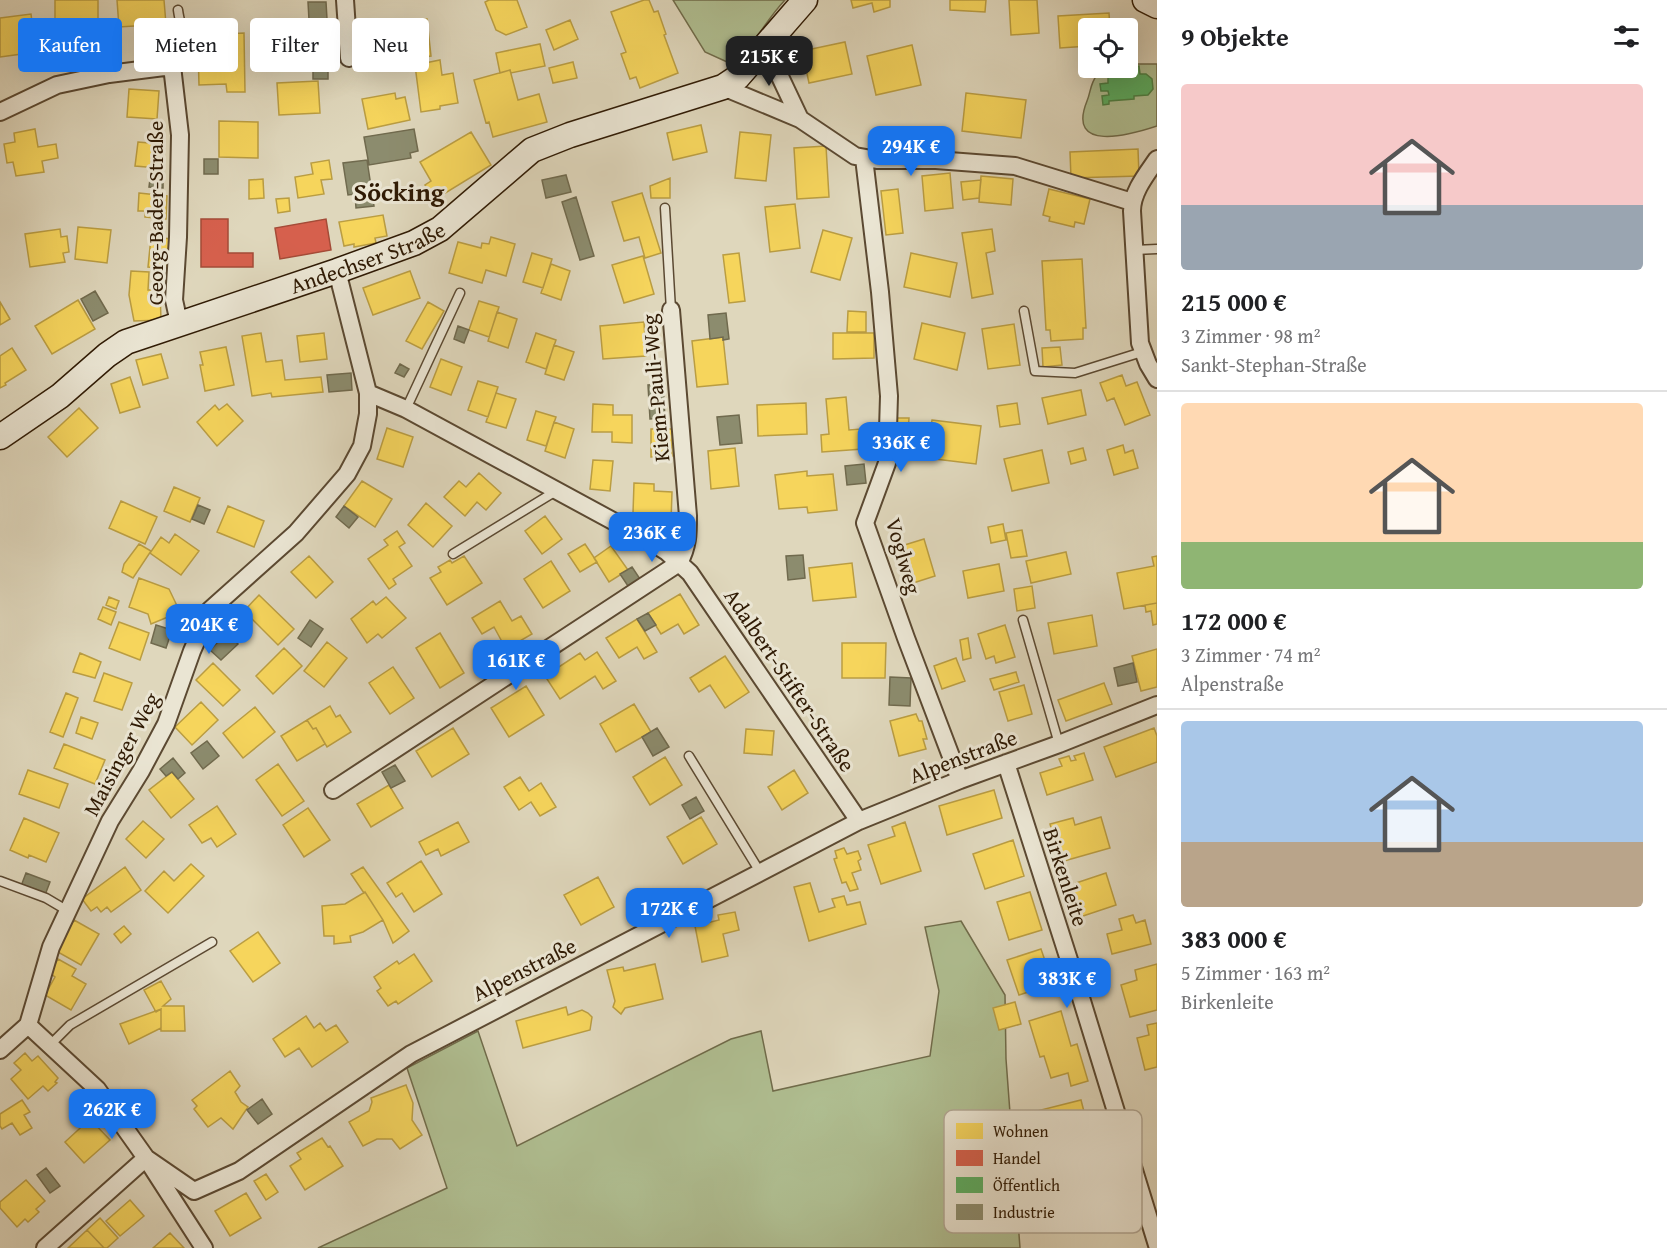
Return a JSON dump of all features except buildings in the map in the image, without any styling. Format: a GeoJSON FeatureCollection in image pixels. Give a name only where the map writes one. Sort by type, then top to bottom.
{"type":"FeatureCollection","features":[{"type":"Feature","properties":{"kind":"street"},"geometry":{"type":"LineString","coordinates":[[345,0],[349,58]]}},
{"type":"Feature","properties":{"kind":"street","name":"Andechser Straße"},"geometry":{"type":"LineString","coordinates":[[0,436],[60,396],[107,355],[126,342],[414,243],[440,229],[532,150],[570,135],[723,87],[738,77],[805,0]]}},
{"type":"Feature","properties":{"kind":"street"},"geometry":{"type":"LineString","coordinates":[[1145,0],[1157,6]]}},
{"type":"Feature","properties":{"kind":"street"},"geometry":{"type":"LineString","coordinates":[[766,47],[800,119]]}},
{"type":"Feature","properties":{"kind":"street"},"geometry":{"type":"LineString","coordinates":[[0,112],[57,85],[134,71]]}},
{"type":"Feature","properties":{"kind":"street","name":"Georg-Bader-Straße"},"geometry":{"type":"LineString","coordinates":[[173,72],[180,135],[174,300],[179,323]]}},
{"type":"Feature","properties":{"kind":"street"},"geometry":{"type":"LineString","coordinates":[[723,87],[800,119],[847,152],[864,158],[959,161],[1015,166],[1132,202]]}},
{"type":"Feature","properties":{"kind":"street","name":"Voglweg"},"geometry":{"type":"LineString","coordinates":[[864,158],[880,292],[889,396],[886,463],[865,523],[960,780]]}},
{"type":"Feature","properties":{"kind":"street"},"geometry":{"type":"LineString","coordinates":[[1157,159],[1132,202],[1138,322],[1143,352],[1157,379]]}},
{"type":"Feature","properties":{"kind":"street","name":"Maisinger Weg"},"geometry":{"type":"LineString","coordinates":[[28,1025],[51,947],[110,821],[141,771],[166,724],[198,636],[210,610],[296,533],[347,474],[364,439],[368,414],[368,393],[337,271]]}},
{"type":"Feature","properties":{"kind":"street","name":"Kiem-Pauli-Weg"},"geometry":{"type":"LineString","coordinates":[[671,310],[688,516],[688,537],[685,552],[679,563]]}},
{"type":"Feature","properties":{"kind":"street","name":"Adalbert-Stifter-Straße"},"geometry":{"type":"LineString","coordinates":[[368,393],[406,409],[648,540],[679,563],[690,573],[859,821]]}},
{"type":"Feature","properties":{"kind":"street"},"geometry":{"type":"LineString","coordinates":[[333,790],[679,563]]}},
{"type":"Feature","properties":{"kind":"street","name":"Alpenstraße"},"geometry":{"type":"LineString","coordinates":[[146,1158],[194,1191],[239,1171],[411,1054],[859,821],[1157,705]]}},
{"type":"Feature","properties":{"kind":"street","name":"Birkenleite"},"geometry":{"type":"LineString","coordinates":[[1006,763],[1116,1110]]}},
{"type":"Feature","properties":{"kind":"street"},"geometry":{"type":"LineString","coordinates":[[0,1050],[28,1025],[97,1089],[146,1158],[204,1248]]}},
{"type":"Feature","properties":{"kind":"street"},"geometry":{"type":"LineString","coordinates":[[45,1248],[146,1158]]}},
{"type":"Feature","properties":{"kind":"street","name":"Birkenleite"},"geometry":{"type":"LineString","coordinates":[[1142,1196],[1157,1245]]}},
{"type":"Feature","properties":{"kind":"lane"},"geometry":{"type":"LineString","coordinates":[[178,9],[180,18]]}},
{"type":"Feature","properties":{"kind":"lane","name":"Kiem-Pauli-Weg"},"geometry":{"type":"LineString","coordinates":[[665,208],[671,310]]}},
{"type":"Feature","properties":{"kind":"lane"},"geometry":{"type":"LineString","coordinates":[[1133,250],[1157,249]]}},
{"type":"Feature","properties":{"kind":"lane"},"geometry":{"type":"LineString","coordinates":[[406,409],[460,293]]}},
{"type":"Feature","properties":{"kind":"lane"},"geometry":{"type":"LineString","coordinates":[[1024,311],[1035,371],[1075,373],[1143,352]]}},
{"type":"Feature","properties":{"kind":"lane"},"geometry":{"type":"LineString","coordinates":[[453,554],[556,491]]}},
{"type":"Feature","properties":{"kind":"lane"},"geometry":{"type":"LineString","coordinates":[[1023,620],[1059,744]]}},
{"type":"Feature","properties":{"kind":"lane"},"geometry":{"type":"LineString","coordinates":[[689,756],[760,872]]}},
{"type":"Feature","properties":{"kind":"lane"},"geometry":{"type":"LineString","coordinates":[[0,880],[46,898],[68,911]]}},
{"type":"Feature","properties":{"kind":"lane"},"geometry":{"type":"LineString","coordinates":[[50,1045],[70,1025],[212,942]]}},
{"type":"Feature","properties":{"kind":"green space"},"geometry":{"type":"Polygon","coordinates":[[[673,0],[785,0],[736,66],[705,52],[673,0]]]}},
{"type":"Feature","properties":{"kind":"green space"},"geometry":{"type":"Polygon","coordinates":[[[1138,64],[1157,64],[1157,126],[1117,136],[1093,134],[1085,128],[1083,117],[1095,78],[1138,78],[1138,64]]]}},
{"type":"Feature","properties":{"kind":"green space"},"geometry":{"type":"Polygon","coordinates":[[[961,921],[1005,995],[1010,1110],[944,1110],[944,1233],[1019,1233],[1020,1248],[318,1248],[447,1188],[407,1068],[478,1031],[517,1146],[731,1039],[761,1031],[773,1091],[930,1056],[939,991],[925,927],[961,921]]]}},
{"type":"Feature","properties":{"kind":"district","name":"Söcking"},"geometry":{"type":"Point","coordinates":[399,192]}}]}
